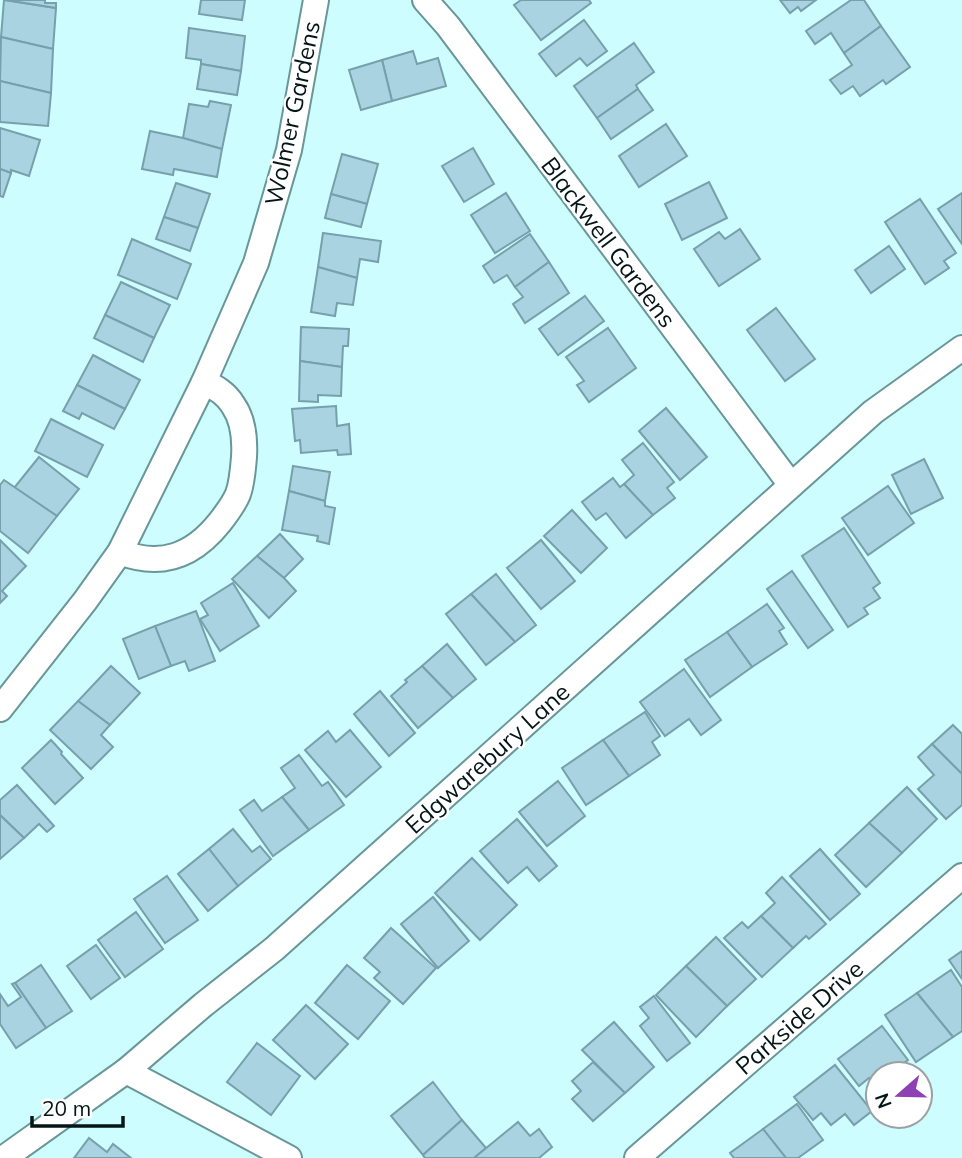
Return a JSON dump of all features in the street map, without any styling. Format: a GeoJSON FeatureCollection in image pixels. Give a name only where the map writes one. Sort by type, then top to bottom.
{"type":"FeatureCollection","features":[{"type":"Feature","properties":{"kind":"street","name":"Wolmer Gardens"},"geometry":{"type":"LineString","coordinates":[[0,709],[85,601],[120,551],[204,382],[260,250],[289,150],[316,0]]}},
{"type":"Feature","properties":{"kind":"street","name":"Blackwell Gardens"},"geometry":{"type":"LineString","coordinates":[[425,0],[448,26],[791,485]]}},
{"type":"Feature","properties":{"kind":"street","name":"Edgwarebury Lane"},"geometry":{"type":"LineString","coordinates":[[4,1158],[126,1071],[274,948],[873,412],[962,348]]}},
{"type":"Feature","properties":{"kind":"street"},"geometry":{"type":"LineString","coordinates":[[120,551],[137,558],[155,559],[186,551],[211,532],[228,512],[237,495],[242,479],[245,445],[241,421],[233,404],[219,389],[204,382]]}},
{"type":"Feature","properties":{"kind":"street","name":"Parkside Drive"},"geometry":{"type":"LineString","coordinates":[[636,1158],[962,876]]}},
{"type":"Feature","properties":{"kind":"street"},"geometry":{"type":"LineString","coordinates":[[126,1071],[289,1158]]}},
{"type":"Feature","properties":{"kind":"building"},"geometry":{"type":"Polygon","coordinates":[[[4,0],[56,8],[53,49],[1,37],[4,0]]]}},
{"type":"Feature","properties":{"kind":"building"},"geometry":{"type":"Polygon","coordinates":[[[6,0],[45,0],[45,3],[56,3],[56,8],[6,0]]]}},
{"type":"Feature","properties":{"kind":"building"},"geometry":{"type":"Polygon","coordinates":[[[201,0],[245,0],[242,20],[199,14],[201,0]]]}},
{"type":"Feature","properties":{"kind":"building"},"geometry":{"type":"Polygon","coordinates":[[[521,0],[589,0],[591,3],[541,40],[514,5],[521,0]]]}},
{"type":"Feature","properties":{"kind":"building"},"geometry":{"type":"Polygon","coordinates":[[[780,0],[816,0],[801,11],[798,7],[790,13],[780,0]]]}},
{"type":"Feature","properties":{"kind":"building"},"geometry":{"type":"Polygon","coordinates":[[[851,0],[864,0],[881,26],[844,53],[831,33],[815,44],[806,31],[851,0]]]}},
{"type":"Feature","properties":{"kind":"building"},"geometry":{"type":"Polygon","coordinates":[[[584,20],[607,51],[587,66],[580,58],[556,76],[539,54],[584,20]]]}},
{"type":"Feature","properties":{"kind":"building"},"geometry":{"type":"Polygon","coordinates":[[[881,26],[910,67],[886,84],[883,80],[860,96],[853,86],[841,94],[830,80],[852,65],[844,53],[881,26]]]}},
{"type":"Feature","properties":{"kind":"building"},"geometry":{"type":"Polygon","coordinates":[[[189,28],[245,36],[241,71],[201,64],[201,60],[186,58],[189,28]]]}},
{"type":"Feature","properties":{"kind":"building"},"geometry":{"type":"Polygon","coordinates":[[[1,37],[53,49],[51,93],[0,81],[1,37]]]}},
{"type":"Feature","properties":{"kind":"building"},"geometry":{"type":"Polygon","coordinates":[[[634,43],[654,72],[636,85],[638,89],[597,118],[574,86],[634,43]]]}},
{"type":"Feature","properties":{"kind":"building"},"geometry":{"type":"Polygon","coordinates":[[[413,51],[417,64],[438,58],[446,86],[392,101],[382,60],[413,51]]]}},
{"type":"Feature","properties":{"kind":"building"},"geometry":{"type":"Polygon","coordinates":[[[382,60],[392,101],[361,110],[349,70],[382,60]]]}},
{"type":"Feature","properties":{"kind":"building"},"geometry":{"type":"Polygon","coordinates":[[[201,64],[241,71],[237,95],[197,89],[201,64]]]}},
{"type":"Feature","properties":{"kind":"building"},"geometry":{"type":"Polygon","coordinates":[[[0,81],[51,93],[48,126],[0,122],[0,81]]]}},
{"type":"Feature","properties":{"kind":"building"},"geometry":{"type":"Polygon","coordinates":[[[638,89],[653,110],[611,139],[597,118],[638,89]]]}},
{"type":"Feature","properties":{"kind":"building"},"geometry":{"type":"Polygon","coordinates":[[[210,101],[231,105],[222,149],[183,138],[189,104],[208,107],[210,101]]]}},
{"type":"Feature","properties":{"kind":"building"},"geometry":{"type":"Polygon","coordinates":[[[666,124],[687,156],[639,187],[619,156],[666,124]]]}},
{"type":"Feature","properties":{"kind":"building"},"geometry":{"type":"Polygon","coordinates":[[[0,128],[40,140],[29,176],[0,169],[0,128]]]}},
{"type":"Feature","properties":{"kind":"building"},"geometry":{"type":"Polygon","coordinates":[[[150,131],[222,149],[217,177],[174,169],[173,175],[142,169],[150,131]]]}},
{"type":"Feature","properties":{"kind":"building"},"geometry":{"type":"Polygon","coordinates":[[[473,148],[494,184],[464,202],[442,166],[473,148]]]}},
{"type":"Feature","properties":{"kind":"building"},"geometry":{"type":"Polygon","coordinates":[[[342,154],[378,164],[367,204],[331,194],[342,154]]]}},
{"type":"Feature","properties":{"kind":"building"},"geometry":{"type":"Polygon","coordinates":[[[0,169],[11,173],[3,197],[0,196],[0,169]]]}},
{"type":"Feature","properties":{"kind":"building"},"geometry":{"type":"Polygon","coordinates":[[[709,182],[727,218],[682,240],[665,204],[709,182]]]}},
{"type":"Feature","properties":{"kind":"building"},"geometry":{"type":"Polygon","coordinates":[[[176,183],[210,194],[198,228],[164,217],[176,183]]]}},
{"type":"Feature","properties":{"kind":"building"},"geometry":{"type":"Polygon","coordinates":[[[506,193],[530,231],[495,253],[471,215],[506,193]]]}},
{"type":"Feature","properties":{"kind":"building"},"geometry":{"type":"Polygon","coordinates":[[[962,193],[962,244],[938,209],[962,193]]]}},
{"type":"Feature","properties":{"kind":"building"},"geometry":{"type":"Polygon","coordinates":[[[331,194],[367,204],[361,227],[325,218],[331,194]]]}},
{"type":"Feature","properties":{"kind":"building"},"geometry":{"type":"Polygon","coordinates":[[[920,199],[956,253],[944,261],[949,268],[925,284],[885,222],[920,199]]]}},
{"type":"Feature","properties":{"kind":"building"},"geometry":{"type":"Polygon","coordinates":[[[164,217],[198,228],[190,251],[156,239],[164,217]]]}},
{"type":"Feature","properties":{"kind":"building"},"geometry":{"type":"Polygon","coordinates":[[[740,229],[760,259],[719,286],[694,249],[719,232],[725,239],[740,229]]]}},
{"type":"Feature","properties":{"kind":"building"},"geometry":{"type":"Polygon","coordinates":[[[323,233],[381,241],[378,262],[360,259],[357,278],[318,267],[323,233]]]}},
{"type":"Feature","properties":{"kind":"building"},"geometry":{"type":"Polygon","coordinates":[[[530,234],[549,262],[515,287],[507,275],[494,283],[483,266],[530,234]]]}},
{"type":"Feature","properties":{"kind":"building"},"geometry":{"type":"Polygon","coordinates":[[[132,239],[191,264],[177,299],[118,275],[132,239]]]}},
{"type":"Feature","properties":{"kind":"building"},"geometry":{"type":"Polygon","coordinates":[[[889,246],[905,269],[871,293],[855,270],[889,246]]]}},
{"type":"Feature","properties":{"kind":"building"},"geometry":{"type":"Polygon","coordinates":[[[549,262],[569,293],[525,323],[513,304],[523,297],[515,287],[549,262]]]}},
{"type":"Feature","properties":{"kind":"building"},"geometry":{"type":"Polygon","coordinates":[[[318,267],[357,278],[353,305],[337,303],[335,316],[311,312],[318,267]]]}},
{"type":"Feature","properties":{"kind":"building"},"geometry":{"type":"Polygon","coordinates":[[[121,282],[170,305],[154,338],[105,315],[121,282]]]}},
{"type":"Feature","properties":{"kind":"building"},"geometry":{"type":"Polygon","coordinates":[[[585,296],[604,321],[558,355],[539,329],[585,296]]]}},
{"type":"Feature","properties":{"kind":"building"},"geometry":{"type":"Polygon","coordinates":[[[776,308],[815,359],[785,381],[747,330],[776,308]]]}},
{"type":"Feature","properties":{"kind":"building"},"geometry":{"type":"Polygon","coordinates":[[[105,315],[154,338],[143,362],[94,338],[105,315]]]}},
{"type":"Feature","properties":{"kind":"building"},"geometry":{"type":"Polygon","coordinates":[[[301,327],[349,329],[348,346],[343,346],[342,367],[300,361],[301,327]]]}},
{"type":"Feature","properties":{"kind":"building"},"geometry":{"type":"Polygon","coordinates":[[[608,328],[636,368],[589,402],[577,385],[584,381],[566,357],[608,328]]]}},
{"type":"Feature","properties":{"kind":"building"},"geometry":{"type":"Polygon","coordinates":[[[93,355],[140,380],[125,409],[77,385],[93,355]]]}},
{"type":"Feature","properties":{"kind":"building"},"geometry":{"type":"Polygon","coordinates":[[[300,361],[342,367],[341,396],[318,395],[318,402],[299,401],[300,361]]]}},
{"type":"Feature","properties":{"kind":"building"},"geometry":{"type":"Polygon","coordinates":[[[77,385],[125,409],[114,429],[82,413],[79,419],[63,411],[77,385]]]}},
{"type":"Feature","properties":{"kind":"building"},"geometry":{"type":"Polygon","coordinates":[[[336,406],[337,426],[349,424],[351,454],[338,455],[337,450],[301,453],[300,440],[295,441],[292,409],[336,406]]]}},
{"type":"Feature","properties":{"kind":"building"},"geometry":{"type":"Polygon","coordinates":[[[666,408],[707,457],[680,480],[639,431],[666,408]]]}},
{"type":"Feature","properties":{"kind":"building"},"geometry":{"type":"Polygon","coordinates":[[[51,419],[103,445],[87,477],[35,451],[51,419]]]}},
{"type":"Feature","properties":{"kind":"building"},"geometry":{"type":"Polygon","coordinates":[[[643,443],[674,482],[667,488],[675,498],[653,515],[624,484],[634,475],[622,460],[643,443]]]}},
{"type":"Feature","properties":{"kind":"building"},"geometry":{"type":"Polygon","coordinates":[[[39,457],[79,489],[57,516],[14,488],[39,457]]]}},
{"type":"Feature","properties":{"kind":"building"},"geometry":{"type":"Polygon","coordinates":[[[924,459],[943,498],[911,514],[892,475],[924,459]]]}},
{"type":"Feature","properties":{"kind":"building"},"geometry":{"type":"Polygon","coordinates":[[[293,466],[330,472],[325,501],[289,491],[293,466]]]}},
{"type":"Feature","properties":{"kind":"building"},"geometry":{"type":"Polygon","coordinates":[[[613,478],[620,487],[624,484],[653,515],[626,538],[606,513],[596,520],[582,502],[613,478]]]}},
{"type":"Feature","properties":{"kind":"building"},"geometry":{"type":"Polygon","coordinates":[[[4,480],[57,516],[28,553],[0,531],[0,485],[4,480]]]}},
{"type":"Feature","properties":{"kind":"building"},"geometry":{"type":"Polygon","coordinates":[[[888,486],[914,523],[868,555],[842,518],[888,486]]]}},
{"type":"Feature","properties":{"kind":"building"},"geometry":{"type":"Polygon","coordinates":[[[289,491],[325,501],[325,506],[335,508],[329,544],[317,541],[318,536],[282,530],[289,491]]]}},
{"type":"Feature","properties":{"kind":"building"},"geometry":{"type":"Polygon","coordinates":[[[572,510],[607,548],[581,573],[544,536],[572,510]]]}},
{"type":"Feature","properties":{"kind":"building"},"geometry":{"type":"Polygon","coordinates":[[[844,528],[880,583],[873,588],[880,598],[864,608],[868,614],[848,627],[802,556],[844,528]]]}},
{"type":"Feature","properties":{"kind":"building"},"geometry":{"type":"Polygon","coordinates":[[[280,534],[303,559],[284,578],[257,556],[280,534]]]}},
{"type":"Feature","properties":{"kind":"building"},"geometry":{"type":"Polygon","coordinates":[[[0,540],[26,566],[2,591],[7,596],[0,603],[0,540]]]}},
{"type":"Feature","properties":{"kind":"building"},"geometry":{"type":"Polygon","coordinates":[[[541,540],[575,581],[541,609],[507,568],[541,540]]]}},
{"type":"Feature","properties":{"kind":"building"},"geometry":{"type":"Polygon","coordinates":[[[257,556],[296,591],[269,618],[232,579],[257,556]]]}},
{"type":"Feature","properties":{"kind":"building"},"geometry":{"type":"Polygon","coordinates":[[[792,571],[833,630],[808,648],[767,589],[792,571]]]}},
{"type":"Feature","properties":{"kind":"building"},"geometry":{"type":"Polygon","coordinates":[[[496,574],[536,625],[515,642],[471,594],[496,574]]]}},
{"type":"Feature","properties":{"kind":"building"},"geometry":{"type":"Polygon","coordinates":[[[233,583],[259,626],[220,651],[200,619],[208,615],[201,603],[233,583]]]}},
{"type":"Feature","properties":{"kind":"building"},"geometry":{"type":"Polygon","coordinates":[[[471,594],[515,642],[486,665],[446,614],[471,594]]]}},
{"type":"Feature","properties":{"kind":"building"},"geometry":{"type":"Polygon","coordinates":[[[767,604],[784,628],[779,631],[787,644],[752,667],[727,632],[767,604]]]}},
{"type":"Feature","properties":{"kind":"building"},"geometry":{"type":"Polygon","coordinates":[[[196,611],[215,661],[189,671],[185,661],[171,666],[155,626],[196,611]]]}},
{"type":"Feature","properties":{"kind":"building"},"geometry":{"type":"Polygon","coordinates":[[[155,626],[171,666],[139,679],[123,639],[155,626]]]}},
{"type":"Feature","properties":{"kind":"building"},"geometry":{"type":"Polygon","coordinates":[[[727,632],[752,667],[710,697],[685,660],[727,632]]]}},
{"type":"Feature","properties":{"kind":"building"},"geometry":{"type":"Polygon","coordinates":[[[447,644],[476,679],[453,698],[422,666],[447,644]]]}},
{"type":"Feature","properties":{"kind":"building"},"geometry":{"type":"Polygon","coordinates":[[[111,666],[140,693],[110,725],[78,701],[111,666]]]}},
{"type":"Feature","properties":{"kind":"building"},"geometry":{"type":"Polygon","coordinates":[[[422,666],[453,698],[418,728],[391,696],[422,666]]]}},
{"type":"Feature","properties":{"kind":"building"},"geometry":{"type":"Polygon","coordinates":[[[684,669],[721,720],[701,735],[689,719],[665,736],[640,702],[684,669]]]}},
{"type":"Feature","properties":{"kind":"building"},"geometry":{"type":"Polygon","coordinates":[[[380,691],[415,733],[389,756],[354,714],[380,691]]]}},
{"type":"Feature","properties":{"kind":"building"},"geometry":{"type":"Polygon","coordinates":[[[78,701],[110,725],[101,735],[113,747],[91,769],[50,730],[78,701]]]}},
{"type":"Feature","properties":{"kind":"building"},"geometry":{"type":"Polygon","coordinates":[[[645,712],[660,736],[652,742],[660,755],[629,776],[603,740],[645,712]]]}},
{"type":"Feature","properties":{"kind":"building"},"geometry":{"type":"Polygon","coordinates":[[[953,725],[962,734],[962,774],[932,744],[953,725]]]}},
{"type":"Feature","properties":{"kind":"building"},"geometry":{"type":"Polygon","coordinates":[[[350,730],[381,767],[346,797],[305,750],[328,731],[336,742],[350,730]]]}},
{"type":"Feature","properties":{"kind":"building"},"geometry":{"type":"Polygon","coordinates":[[[51,740],[83,778],[55,804],[22,768],[51,740]]]}},
{"type":"Feature","properties":{"kind":"building"},"geometry":{"type":"Polygon","coordinates":[[[603,740],[629,776],[586,805],[562,768],[603,740]]]}},
{"type":"Feature","properties":{"kind":"building"},"geometry":{"type":"Polygon","coordinates":[[[932,744],[962,774],[962,805],[946,819],[918,789],[934,775],[918,757],[932,744]]]}},
{"type":"Feature","properties":{"kind":"building"},"geometry":{"type":"Polygon","coordinates":[[[299,755],[322,786],[328,782],[344,805],[309,830],[282,797],[295,788],[281,768],[299,755]]]}},
{"type":"Feature","properties":{"kind":"building"},"geometry":{"type":"Polygon","coordinates":[[[558,781],[585,816],[547,846],[519,812],[558,781]]]}},
{"type":"Feature","properties":{"kind":"building"},"geometry":{"type":"Polygon","coordinates":[[[17,785],[54,826],[47,832],[39,824],[24,838],[0,815],[0,800],[17,785]]]}},
{"type":"Feature","properties":{"kind":"building"},"geometry":{"type":"Polygon","coordinates":[[[907,787],[937,819],[902,853],[869,823],[907,787]]]}},
{"type":"Feature","properties":{"kind":"building"},"geometry":{"type":"Polygon","coordinates":[[[282,797],[309,830],[273,856],[240,810],[254,800],[262,811],[282,797]]]}},
{"type":"Feature","properties":{"kind":"building"},"geometry":{"type":"Polygon","coordinates":[[[0,815],[24,838],[0,859],[0,815]]]}},
{"type":"Feature","properties":{"kind":"building"},"geometry":{"type":"Polygon","coordinates":[[[517,819],[557,866],[539,881],[527,867],[508,883],[480,851],[517,819]]]}},
{"type":"Feature","properties":{"kind":"building"},"geometry":{"type":"Polygon","coordinates":[[[869,823],[902,853],[866,887],[835,855],[869,823]]]}},
{"type":"Feature","properties":{"kind":"building"},"geometry":{"type":"Polygon","coordinates":[[[233,829],[252,852],[260,846],[271,859],[238,886],[209,849],[233,829]]]}},
{"type":"Feature","properties":{"kind":"building"},"geometry":{"type":"Polygon","coordinates":[[[209,849],[238,886],[208,911],[178,874],[209,849]]]}},
{"type":"Feature","properties":{"kind":"building"},"geometry":{"type":"Polygon","coordinates":[[[820,849],[860,894],[830,920],[790,876],[820,849]]]}},
{"type":"Feature","properties":{"kind":"building"},"geometry":{"type":"Polygon","coordinates":[[[472,858],[517,905],[480,940],[435,893],[472,858]]]}},
{"type":"Feature","properties":{"kind":"building"},"geometry":{"type":"Polygon","coordinates":[[[167,876],[198,920],[165,943],[134,899],[167,876]]]}},
{"type":"Feature","properties":{"kind":"building"},"geometry":{"type":"Polygon","coordinates":[[[782,877],[826,924],[809,939],[806,936],[793,948],[761,916],[775,903],[766,893],[782,877]]]}},
{"type":"Feature","properties":{"kind":"building"},"geometry":{"type":"Polygon","coordinates":[[[433,897],[469,941],[438,968],[401,924],[433,897]]]}},
{"type":"Feature","properties":{"kind":"building"},"geometry":{"type":"Polygon","coordinates":[[[136,912],[163,949],[125,977],[98,940],[136,912]]]}},
{"type":"Feature","properties":{"kind":"building"},"geometry":{"type":"Polygon","coordinates":[[[761,916],[793,948],[762,977],[724,938],[742,922],[748,928],[761,916]]]}},
{"type":"Feature","properties":{"kind":"building"},"geometry":{"type":"Polygon","coordinates":[[[391,928],[436,968],[403,1004],[374,978],[380,972],[364,958],[391,928]]]}},
{"type":"Feature","properties":{"kind":"building"},"geometry":{"type":"Polygon","coordinates":[[[716,937],[756,979],[727,1006],[686,966],[716,937]]]}},
{"type":"Feature","properties":{"kind":"building"},"geometry":{"type":"Polygon","coordinates":[[[96,945],[120,978],[91,999],[67,966],[96,945]]]}},
{"type":"Feature","properties":{"kind":"building"},"geometry":{"type":"Polygon","coordinates":[[[962,951],[962,979],[949,960],[962,951]]]}},
{"type":"Feature","properties":{"kind":"building"},"geometry":{"type":"Polygon","coordinates":[[[41,965],[72,1011],[46,1028],[15,983],[41,965]]]}},
{"type":"Feature","properties":{"kind":"building"},"geometry":{"type":"Polygon","coordinates":[[[347,965],[390,1001],[358,1039],[315,1003],[347,965]]]}},
{"type":"Feature","properties":{"kind":"building"},"geometry":{"type":"Polygon","coordinates":[[[686,966],[727,1006],[696,1037],[656,995],[686,966]]]}},
{"type":"Feature","properties":{"kind":"building"},"geometry":{"type":"Polygon","coordinates":[[[951,970],[962,987],[962,1031],[953,1037],[917,993],[951,970]]]}},
{"type":"Feature","properties":{"kind":"building"},"geometry":{"type":"Polygon","coordinates":[[[15,983],[46,1028],[16,1048],[0,1024],[0,994],[8,1006],[21,997],[12,984],[15,983]]]}},
{"type":"Feature","properties":{"kind":"building"},"geometry":{"type":"Polygon","coordinates":[[[917,993],[953,1037],[919,1060],[915,1060],[885,1015],[917,993]]]}},
{"type":"Feature","properties":{"kind":"building"},"geometry":{"type":"Polygon","coordinates":[[[654,996],[690,1043],[667,1061],[640,1026],[649,1018],[640,1007],[654,996]]]}},
{"type":"Feature","properties":{"kind":"building"},"geometry":{"type":"Polygon","coordinates":[[[306,1005],[348,1044],[315,1079],[273,1040],[306,1005]]]}},
{"type":"Feature","properties":{"kind":"building"},"geometry":{"type":"Polygon","coordinates":[[[614,1022],[654,1067],[625,1093],[582,1050],[614,1022]]]}},
{"type":"Feature","properties":{"kind":"building"},"geometry":{"type":"Polygon","coordinates":[[[882,1026],[908,1060],[864,1060],[864,1082],[859,1086],[838,1059],[882,1026]]]}},
{"type":"Feature","properties":{"kind":"building"},"geometry":{"type":"Polygon","coordinates":[[[257,1043],[300,1076],[271,1115],[227,1082],[257,1043]]]}},
{"type":"Feature","properties":{"kind":"building"},"geometry":{"type":"Polygon","coordinates":[[[593,1062],[625,1093],[593,1121],[572,1099],[581,1091],[572,1081],[593,1062]]]}},
{"type":"Feature","properties":{"kind":"building"},"geometry":{"type":"Polygon","coordinates":[[[835,1065],[864,1101],[864,1117],[854,1125],[845,1114],[831,1125],[821,1113],[813,1120],[794,1097],[835,1065]]]}},
{"type":"Feature","properties":{"kind":"building"},"geometry":{"type":"Polygon","coordinates":[[[433,1082],[462,1120],[423,1155],[391,1116],[433,1082]]]}},
{"type":"Feature","properties":{"kind":"building"},"geometry":{"type":"Polygon","coordinates":[[[797,1104],[823,1140],[798,1158],[786,1158],[763,1129],[797,1104]]]}},
{"type":"Feature","properties":{"kind":"building"},"geometry":{"type":"Polygon","coordinates":[[[462,1120],[486,1148],[474,1158],[425,1158],[423,1155],[462,1120]]]}},
{"type":"Feature","properties":{"kind":"building"},"geometry":{"type":"Polygon","coordinates":[[[518,1122],[530,1136],[539,1129],[552,1147],[539,1158],[474,1158],[518,1122]]]}},
{"type":"Feature","properties":{"kind":"building"},"geometry":{"type":"Polygon","coordinates":[[[763,1129],[786,1158],[734,1158],[730,1153],[763,1129]]]}},
{"type":"Feature","properties":{"kind":"building"},"geometry":{"type":"Polygon","coordinates":[[[89,1138],[107,1152],[113,1144],[131,1158],[74,1158],[89,1138]]]}}]}
